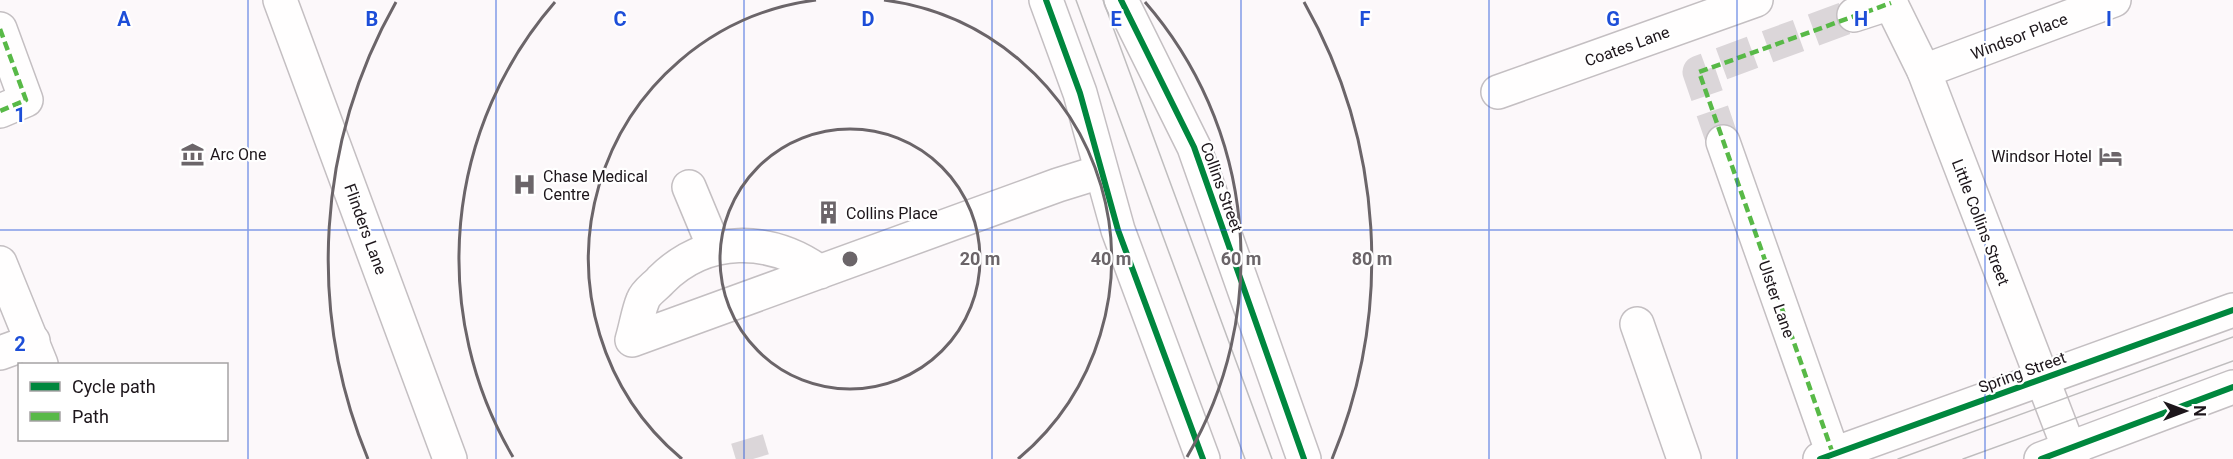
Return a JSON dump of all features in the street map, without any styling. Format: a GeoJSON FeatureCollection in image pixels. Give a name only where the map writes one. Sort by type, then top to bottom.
{"type":"FeatureCollection","features":[{"type":"Feature","properties":{"kind":"street","name":"Flinders Lane"},"geometry":{"type":"LineString","coordinates":[[280,0],[450,459]]}},
{"type":"Feature","properties":{"kind":"street"},"geometry":{"type":"LineString","coordinates":[[1046,0],[1080,93],[1100,172],[1118,230],[1203,459]]}},
{"type":"Feature","properties":{"kind":"street","name":"Collins Street"},"geometry":{"type":"LineString","coordinates":[[1121,0],[1191,139],[1304,459]]}},
{"type":"Feature","properties":{"kind":"street","name":"Coates Lane"},"geometry":{"type":"LineString","coordinates":[[1498,92],[1756,0]]}},
{"type":"Feature","properties":{"kind":"street","name":"Windsor Place"},"geometry":{"type":"LineString","coordinates":[[1924,71],[2115,0]]}},
{"type":"Feature","properties":{"kind":"street"},"geometry":{"type":"LineString","coordinates":[[1854,15],[1890,1]]}},
{"type":"Feature","properties":{"kind":"street","name":"Little Collins Street"},"geometry":{"type":"LineString","coordinates":[[1890,1],[1924,71],[2041,379],[2060,455]]}},
{"type":"Feature","properties":{"kind":"street"},"geometry":{"type":"LineString","coordinates":[[0,30],[26,100],[0,111]]}},
{"type":"Feature","properties":{"kind":"street","name":"Ulster Lane"},"geometry":{"type":"LineString","coordinates":[[1723,142],[1826,457]]}},
{"type":"Feature","properties":{"kind":"street"},"geometry":{"type":"LineString","coordinates":[[820,272],[799,257],[753,245],[714,248],[674,268],[643,298],[632,340],[1100,172]]}},
{"type":"Feature","properties":{"kind":"street"},"geometry":{"type":"LineString","coordinates":[[689,187],[714,248]]}},
{"type":"Feature","properties":{"kind":"street"},"geometry":{"type":"LineString","coordinates":[[0,263],[37,353],[0,354]]}},
{"type":"Feature","properties":{"kind":"street","name":"Spring Street"},"geometry":{"type":"LineString","coordinates":[[1826,457],[2233,310]]}},
{"type":"Feature","properties":{"kind":"street"},"geometry":{"type":"LineString","coordinates":[[1637,324],[1684,459]]}},
{"type":"Feature","properties":{"kind":"street"},"geometry":{"type":"LineString","coordinates":[[2060,455],[2233,387]]}},
{"type":"Feature","properties":{"kind":"tunnel"},"geometry":{"type":"LineString","coordinates":[[1723,142],[1699,72],[1854,15]]}},
{"type":"Feature","properties":{"kind":"tunnel"},"geometry":{"type":"LineString","coordinates":[[747,439],[753,459]]}},
{"type":"Feature","properties":{"kind":"tram line"},"geometry":{"type":"LineString","coordinates":[[1076,0],[1245,459]]}},
{"type":"Feature","properties":{"kind":"tram line"},"geometry":{"type":"LineString","coordinates":[[1103,0],[1272,459]]}},
{"type":"Feature","properties":{"kind":"tram line"},"geometry":{"type":"LineString","coordinates":[[1898,459],[2233,337]]}},
{"type":"Feature","properties":{"kind":"tram line"},"geometry":{"type":"LineString","coordinates":[[1963,459],[2233,361]]}},
{"type":"Feature","properties":{"kind":"marked path"},"geometry":{"type":"LineString","coordinates":[[1833,454],[1699,72],[1891,3]]}},
{"type":"Feature","properties":{"kind":"marked path"},"geometry":{"type":"LineString","coordinates":[[0,29],[26,100],[0,111]]}},
{"type":"Feature","properties":{"kind":"cycle path"},"geometry":{"type":"LineString","coordinates":[[1046,0],[1080,93],[1118,230],[1203,459]]}},
{"type":"Feature","properties":{"kind":"cycle path"},"geometry":{"type":"LineString","coordinates":[[1121,0],[1194,147],[1304,459]]}},
{"type":"Feature","properties":{"kind":"cycle path"},"geometry":{"type":"LineString","coordinates":[[1820,459],[2233,310]]}},
{"type":"Feature","properties":{"kind":"cycle path"},"geometry":{"type":"LineString","coordinates":[[2041,459],[2233,387]]}},
{"type":"Feature","properties":{"kind":"place","name":"Arc One"},"geometry":{"type":"Point","coordinates":[192,154]}},
{"type":"Feature","properties":{"kind":"place","name":"Windsor Hotel"},"geometry":{"type":"Point","coordinates":[2110,156]}},
{"type":"Feature","properties":{"kind":"place","name":"Chase Medical Centre"},"geometry":{"type":"Point","coordinates":[525,185]}},
{"type":"Feature","properties":{"kind":"place","name":"Collins Place"},"geometry":{"type":"Point","coordinates":[828,213]}}]}
